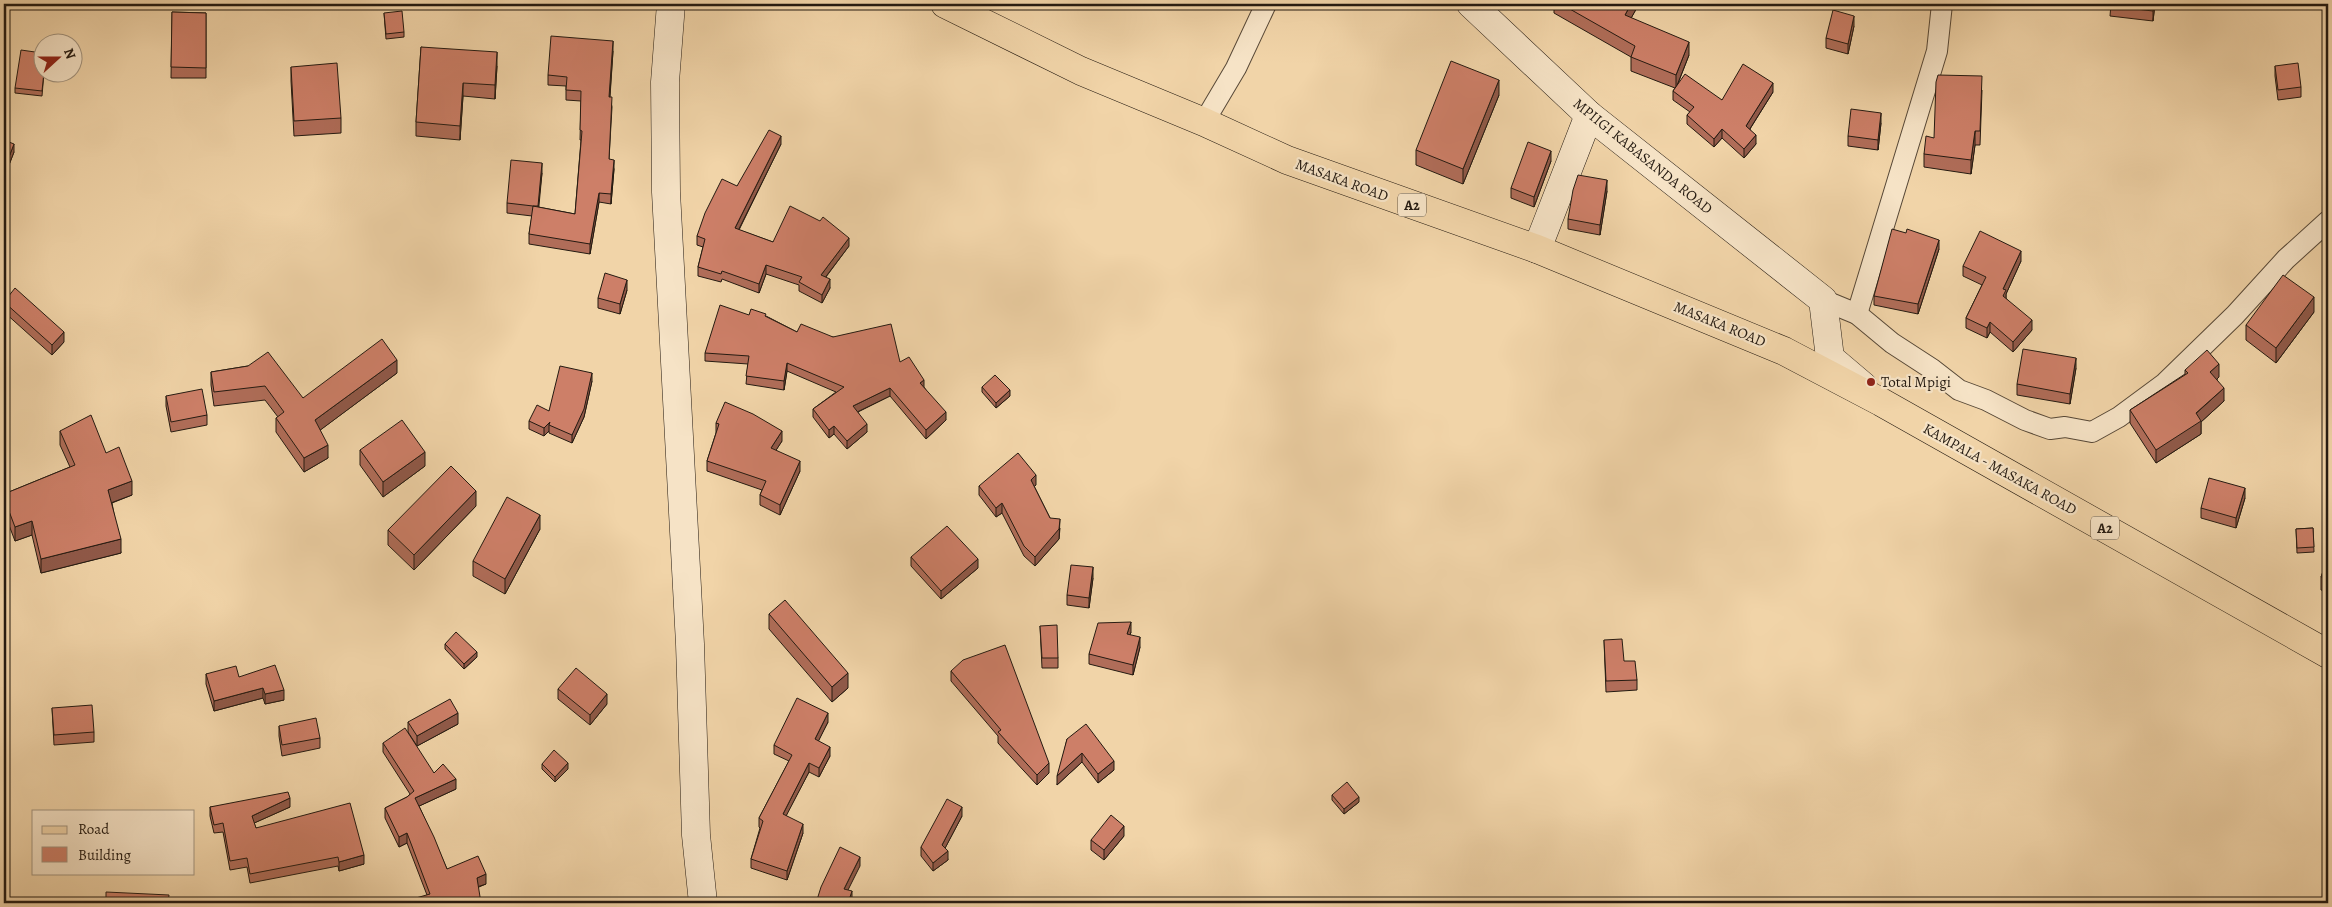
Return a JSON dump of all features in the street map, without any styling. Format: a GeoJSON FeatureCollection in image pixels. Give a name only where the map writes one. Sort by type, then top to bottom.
{"type":"FeatureCollection","features":[{"type":"Feature","properties":{"kind":"main road"},"geometry":{"type":"LineString","coordinates":[[670,4],[665,82],[666,192],[688,614],[696,835],[703,903]]}},
{"type":"Feature","properties":{"kind":"main road","name":"MASAKA ROAD"},"geometry":{"type":"LineString","coordinates":[[945,4],[1081,72],[1204,122],[1287,160],[1537,249],[1784,351],[1881,402]]}},
{"type":"Feature","properties":{"kind":"main road","name":"MPIIGI KABASANDA ROAD"},"geometry":{"type":"LineString","coordinates":[[1471,4],[1590,115],[1823,300]]}},
{"type":"Feature","properties":{"kind":"main road"},"geometry":{"type":"LineString","coordinates":[[1537,249],[1590,115]]}},
{"type":"Feature","properties":{"kind":"main road"},"geometry":{"type":"LineString","coordinates":[[1823,300],[1830,358],[1881,402]]}},
{"type":"Feature","properties":{"kind":"main road","name":"KAMPALA - MASAKA ROAD"},"geometry":{"type":"LineString","coordinates":[[1881,402],[2328,654]]}},
{"type":"Feature","properties":{"kind":"street"},"geometry":{"type":"LineString","coordinates":[[1204,122],[1236,68],[1266,4]]}},
{"type":"Feature","properties":{"kind":"street"},"geometry":{"type":"LineString","coordinates":[[1857,314],[1937,51],[1942,4]]}},
{"type":"Feature","properties":{"kind":"street"},"geometry":{"type":"LineString","coordinates":[[1823,300],[1857,314],[1892,343],[1932,369],[1958,390],[1986,400],[2024,420],[2050,429],[2065,427],[2092,432],[2119,417],[2166,383],[2235,315],[2286,259],[2328,221]]}},
{"type":"Feature","properties":{"kind":"building"},"geometry":{"type":"Polygon","coordinates":[[[1561,4],[1631,4],[1625,15],[1689,42],[1676,75],[1631,57],[1635,46],[1561,4]]]}},
{"type":"Feature","properties":{"kind":"building"},"geometry":{"type":"Polygon","coordinates":[[[2111,4],[2154,4],[2153,11],[2110,6],[2111,4]]]}},
{"type":"Feature","properties":{"kind":"building"},"geometry":{"type":"Polygon","coordinates":[[[1833,10],[1854,16],[1848,44],[1826,38],[1833,10]]]}},
{"type":"Feature","properties":{"kind":"building"},"geometry":{"type":"Polygon","coordinates":[[[402,11],[404,32],[386,34],[384,13],[402,11]]]}},
{"type":"Feature","properties":{"kind":"building"},"geometry":{"type":"Polygon","coordinates":[[[172,12],[206,13],[206,68],[171,67],[172,12]]]}},
{"type":"Feature","properties":{"kind":"building"},"geometry":{"type":"Polygon","coordinates":[[[551,36],[613,41],[609,97],[612,97],[609,159],[614,160],[611,194],[599,193],[590,244],[529,234],[533,206],[575,214],[582,131],[580,130],[581,91],[566,90],[567,77],[548,75],[551,36]]]}},
{"type":"Feature","properties":{"kind":"building"},"geometry":{"type":"Polygon","coordinates":[[[421,47],[497,52],[495,85],[463,83],[460,126],[416,122],[421,47]]]}},
{"type":"Feature","properties":{"kind":"building"},"geometry":{"type":"Polygon","coordinates":[[[21,50],[32,52],[32,82],[43,82],[42,91],[15,88],[21,50]]]}},
{"type":"Feature","properties":{"kind":"building"},"geometry":{"type":"Polygon","coordinates":[[[1451,61],[1499,80],[1463,169],[1416,150],[1451,61]]]}},
{"type":"Feature","properties":{"kind":"building"},"geometry":{"type":"Polygon","coordinates":[[[337,63],[341,118],[294,121],[291,67],[337,63]]]}},
{"type":"Feature","properties":{"kind":"building"},"geometry":{"type":"Polygon","coordinates":[[[2298,63],[2301,87],[2278,90],[2275,66],[2298,63]]]}},
{"type":"Feature","properties":{"kind":"building"},"geometry":{"type":"Polygon","coordinates":[[[1743,64],[1773,83],[1746,126],[1756,135],[1744,149],[1722,129],[1714,139],[1687,115],[1694,107],[1673,91],[1685,74],[1722,100],[1743,64]]]}},
{"type":"Feature","properties":{"kind":"building"},"geometry":{"type":"Polygon","coordinates":[[[1938,75],[1982,76],[1980,131],[1975,131],[1971,160],[1924,154],[1926,136],[1934,138],[1936,82],[1938,75]]]}},
{"type":"Feature","properties":{"kind":"building"},"geometry":{"type":"Polygon","coordinates":[[[1851,109],[1881,113],[1878,140],[1848,136],[1851,109]]]}},
{"type":"Feature","properties":{"kind":"building"},"geometry":{"type":"Polygon","coordinates":[[[769,130],[781,136],[735,228],[773,242],[790,206],[820,221],[823,217],[849,238],[821,275],[830,279],[822,295],[799,282],[802,277],[766,265],[759,284],[722,271],[721,274],[698,267],[705,239],[697,236],[705,213],[722,179],[737,186],[769,130]]]}},
{"type":"Feature","properties":{"kind":"building"},"geometry":{"type":"Polygon","coordinates":[[[4,140],[14,144],[7,162],[4,160],[4,140]]]}},
{"type":"Feature","properties":{"kind":"building"},"geometry":{"type":"Polygon","coordinates":[[[1528,142],[1551,151],[1534,197],[1511,188],[1528,142]]]}},
{"type":"Feature","properties":{"kind":"building"},"geometry":{"type":"Polygon","coordinates":[[[511,160],[542,163],[538,206],[507,203],[511,160]]]}},
{"type":"Feature","properties":{"kind":"building"},"geometry":{"type":"Polygon","coordinates":[[[1578,175],[1607,180],[1600,225],[1568,219],[1573,190],[1578,175]]]}},
{"type":"Feature","properties":{"kind":"building"},"geometry":{"type":"Polygon","coordinates":[[[1892,229],[1906,233],[1907,229],[1939,240],[1918,304],[1874,296],[1892,229]]]}},
{"type":"Feature","properties":{"kind":"building"},"geometry":{"type":"Polygon","coordinates":[[[1980,231],[2021,251],[2003,289],[2006,290],[2003,296],[2032,320],[2013,342],[1990,322],[1987,328],[1966,318],[1986,277],[1963,266],[1980,231]]]}},
{"type":"Feature","properties":{"kind":"building"},"geometry":{"type":"Polygon","coordinates":[[[605,273],[627,280],[620,304],[598,298],[605,273]]]}},
{"type":"Feature","properties":{"kind":"building"},"geometry":{"type":"Polygon","coordinates":[[[2283,275],[2314,297],[2276,348],[2246,325],[2283,275]]]}},
{"type":"Feature","properties":{"kind":"building"},"geometry":{"type":"Polygon","coordinates":[[[15,288],[64,332],[52,345],[4,302],[15,288]]]}},
{"type":"Feature","properties":{"kind":"building"},"geometry":{"type":"Polygon","coordinates":[[[720,305],[749,315],[751,309],[766,314],[765,316],[797,332],[801,324],[833,337],[891,324],[900,362],[909,357],[924,380],[920,383],[946,412],[926,430],[890,388],[853,406],[867,424],[847,441],[834,426],[829,430],[813,409],[844,387],[787,363],[784,381],[746,376],[749,356],[705,353],[720,305]]]}},
{"type":"Feature","properties":{"kind":"building"},"geometry":{"type":"Polygon","coordinates":[[[382,339],[397,360],[315,420],[328,445],[304,458],[276,418],[284,412],[265,386],[214,392],[211,372],[248,366],[268,352],[303,398],[382,339]]]}},
{"type":"Feature","properties":{"kind":"building"},"geometry":{"type":"Polygon","coordinates":[[[2023,349],[2076,358],[2070,394],[2017,384],[2023,349]]]}},
{"type":"Feature","properties":{"kind":"building"},"geometry":{"type":"Polygon","coordinates":[[[2207,350],[2219,364],[2210,372],[2224,388],[2196,413],[2201,421],[2156,450],[2130,410],[2188,373],[2185,370],[2207,350]]]}},
{"type":"Feature","properties":{"kind":"building"},"geometry":{"type":"Polygon","coordinates":[[[560,366],[592,373],[584,409],[572,435],[549,425],[550,422],[544,428],[529,421],[537,405],[549,411],[560,366]]]}},
{"type":"Feature","properties":{"kind":"building"},"geometry":{"type":"Polygon","coordinates":[[[995,375],[1010,390],[996,403],[982,387],[995,375]]]}},
{"type":"Feature","properties":{"kind":"building"},"geometry":{"type":"Polygon","coordinates":[[[202,389],[207,415],[171,422],[166,396],[202,389]]]}},
{"type":"Feature","properties":{"kind":"building"},"geometry":{"type":"Polygon","coordinates":[[[725,402],[753,414],[782,431],[771,448],[800,461],[780,505],[760,495],[766,481],[707,461],[719,424],[716,423],[725,402]]]}},
{"type":"Feature","properties":{"kind":"building"},"geometry":{"type":"Polygon","coordinates":[[[91,415],[106,453],[119,447],[132,481],[108,490],[121,539],[41,559],[32,521],[15,527],[4,494],[75,465],[60,431],[91,415]]]}},
{"type":"Feature","properties":{"kind":"building"},"geometry":{"type":"Polygon","coordinates":[[[402,420],[425,452],[383,482],[360,450],[402,420]]]}},
{"type":"Feature","properties":{"kind":"building"},"geometry":{"type":"Polygon","coordinates":[[[1018,453],[1036,475],[1031,480],[1050,518],[1060,519],[1059,529],[1035,557],[1024,546],[1002,503],[996,508],[979,486],[1018,453]]]}},
{"type":"Feature","properties":{"kind":"building"},"geometry":{"type":"Polygon","coordinates":[[[451,466],[476,491],[414,555],[388,530],[451,466]]]}},
{"type":"Feature","properties":{"kind":"building"},"geometry":{"type":"Polygon","coordinates":[[[2209,478],[2245,488],[2236,518],[2201,508],[2209,478]]]}},
{"type":"Feature","properties":{"kind":"building"},"geometry":{"type":"Polygon","coordinates":[[[507,497],[540,515],[505,579],[473,561],[507,497]]]}},
{"type":"Feature","properties":{"kind":"building"},"geometry":{"type":"Polygon","coordinates":[[[947,526],[978,559],[941,591],[911,557],[947,526]]]}},
{"type":"Feature","properties":{"kind":"building"},"geometry":{"type":"Polygon","coordinates":[[[2313,528],[2314,547],[2297,548],[2296,529],[2313,528]]]}},
{"type":"Feature","properties":{"kind":"building"},"geometry":{"type":"Polygon","coordinates":[[[2328,558],[2328,578],[2321,577],[2328,558]]]}},
{"type":"Feature","properties":{"kind":"building"},"geometry":{"type":"Polygon","coordinates":[[[1071,565],[1093,567],[1089,598],[1067,595],[1071,565]]]}},
{"type":"Feature","properties":{"kind":"building"},"geometry":{"type":"Polygon","coordinates":[[[785,600],[848,673],[832,687],[769,614],[785,600]]]}},
{"type":"Feature","properties":{"kind":"building"},"geometry":{"type":"Polygon","coordinates":[[[1131,622],[1127,634],[1140,637],[1133,665],[1089,654],[1098,623],[1131,622]]]}},
{"type":"Feature","properties":{"kind":"building"},"geometry":{"type":"Polygon","coordinates":[[[1057,625],[1058,658],[1042,658],[1040,626],[1057,625]]]}},
{"type":"Feature","properties":{"kind":"building"},"geometry":{"type":"Polygon","coordinates":[[[456,632],[477,652],[464,664],[445,644],[456,632]]]}},
{"type":"Feature","properties":{"kind":"building"},"geometry":{"type":"Polygon","coordinates":[[[1622,639],[1624,661],[1635,661],[1637,680],[1606,681],[1604,640],[1622,639]]]}},
{"type":"Feature","properties":{"kind":"building"},"geometry":{"type":"Polygon","coordinates":[[[1005,645],[1049,763],[1037,775],[998,732],[1001,730],[951,671],[963,660],[1005,645]]]}},
{"type":"Feature","properties":{"kind":"building"},"geometry":{"type":"Polygon","coordinates":[[[275,665],[284,690],[265,694],[263,688],[214,701],[206,674],[236,666],[239,677],[275,665]]]}},
{"type":"Feature","properties":{"kind":"building"},"geometry":{"type":"Polygon","coordinates":[[[576,668],[607,694],[590,715],[558,689],[576,668]]]}},
{"type":"Feature","properties":{"kind":"building"},"geometry":{"type":"Polygon","coordinates":[[[797,698],[828,713],[815,739],[830,747],[819,768],[809,763],[783,814],[803,824],[787,871],[751,859],[763,821],[759,818],[792,755],[774,745],[797,698]]]}},
{"type":"Feature","properties":{"kind":"building"},"geometry":{"type":"Polygon","coordinates":[[[450,699],[458,713],[417,736],[408,722],[450,699]]]}},
{"type":"Feature","properties":{"kind":"building"},"geometry":{"type":"Polygon","coordinates":[[[92,705],[94,732],[54,735],[52,708],[92,705]]]}},
{"type":"Feature","properties":{"kind":"building"},"geometry":{"type":"Polygon","coordinates":[[[316,718],[320,738],[282,745],[279,726],[316,718]]]}},
{"type":"Feature","properties":{"kind":"building"},"geometry":{"type":"Polygon","coordinates":[[[1086,724],[1114,761],[1098,774],[1082,753],[1057,776],[1067,739],[1086,724]]]}},
{"type":"Feature","properties":{"kind":"building"},"geometry":{"type":"Polygon","coordinates":[[[405,728],[434,773],[443,764],[456,779],[415,798],[447,869],[478,856],[486,874],[477,878],[481,903],[410,903],[409,900],[430,894],[407,833],[399,837],[385,808],[407,797],[414,791],[383,743],[405,728]]]}},
{"type":"Feature","properties":{"kind":"building"},"geometry":{"type":"Polygon","coordinates":[[[554,750],[568,763],[555,777],[542,764],[554,750]]]}},
{"type":"Feature","properties":{"kind":"building"},"geometry":{"type":"Polygon","coordinates":[[[1347,782],[1359,797],[1344,809],[1332,795],[1347,782]]]}},
{"type":"Feature","properties":{"kind":"building"},"geometry":{"type":"Polygon","coordinates":[[[288,792],[290,798],[252,816],[256,828],[350,803],[364,855],[339,862],[338,857],[250,874],[247,858],[230,861],[223,823],[214,825],[210,807],[288,792]]]}},
{"type":"Feature","properties":{"kind":"building"},"geometry":{"type":"Polygon","coordinates":[[[947,799],[962,807],[942,845],[948,851],[933,863],[921,847],[947,799]]]}},
{"type":"Feature","properties":{"kind":"building"},"geometry":{"type":"Polygon","coordinates":[[[1111,815],[1124,826],[1104,850],[1091,840],[1111,815]]]}},
{"type":"Feature","properties":{"kind":"building"},"geometry":{"type":"Polygon","coordinates":[[[840,847],[860,857],[844,889],[852,891],[848,903],[816,903],[821,887],[840,847]]]}},
{"type":"Feature","properties":{"kind":"building"},"geometry":{"type":"Polygon","coordinates":[[[106,892],[169,895],[168,903],[106,903],[106,892]]]}},
{"type":"Feature","properties":{"kind":"place","name":"Total Mpigi"},"geometry":{"type":"Point","coordinates":[1871,382]}}]}
